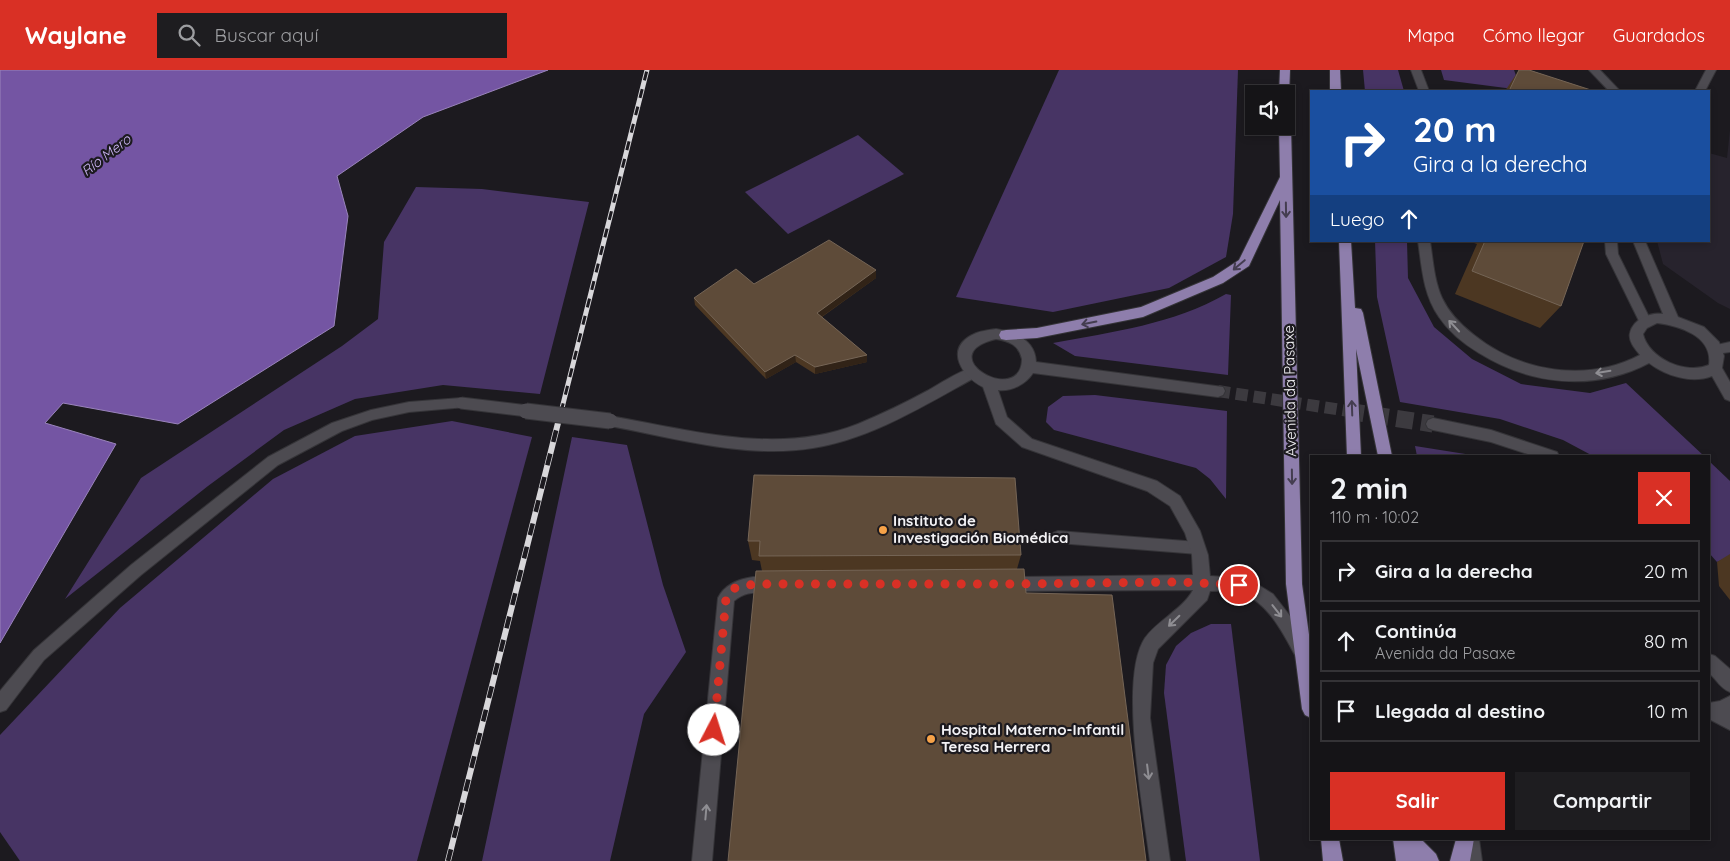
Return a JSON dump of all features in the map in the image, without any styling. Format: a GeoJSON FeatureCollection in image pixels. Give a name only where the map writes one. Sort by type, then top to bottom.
{"type":"FeatureCollection","features":[{"type":"Feature","properties":{"kind":"main road"},"geometry":{"type":"LineString","coordinates":[[1285,70],[1285,85]]}},
{"type":"Feature","properties":{"kind":"main road"},"geometry":{"type":"LineString","coordinates":[[1335,70],[1336,90]]}},
{"type":"Feature","properties":{"kind":"main road","name":"Avenida da Pasaxe"},"geometry":{"type":"LineString","coordinates":[[1285,135],[1294,584],[1310,701]]}},
{"type":"Feature","properties":{"kind":"main road"},"geometry":{"type":"LineString","coordinates":[[1006,335],[1037,333],[1143,312],[1218,280],[1244,263],[1286,176]]}},
{"type":"Feature","properties":{"kind":"main road"},"geometry":{"type":"LineString","coordinates":[[1345,242],[1354,455]]}},
{"type":"Feature","properties":{"kind":"main road"},"geometry":{"type":"LineString","coordinates":[[1347,271],[1385,455]]}},
{"type":"Feature","properties":{"kind":"main road"},"geometry":{"type":"LineString","coordinates":[[1330,840],[1333,861]]}},
{"type":"Feature","properties":{"kind":"main road"},"geometry":{"type":"LineString","coordinates":[[1402,840],[1406,861]]}},
{"type":"Feature","properties":{"kind":"main road"},"geometry":{"type":"LineString","coordinates":[[1409,840],[1429,861]]}},
{"type":"Feature","properties":{"kind":"main road"},"geometry":{"type":"LineString","coordinates":[[1460,861],[1465,840]]}},
{"type":"Feature","properties":{"kind":"street"},"geometry":{"type":"LineString","coordinates":[[1416,70],[1424,90]]}},
{"type":"Feature","properties":{"kind":"street"},"geometry":{"type":"LineString","coordinates":[[1701,90],[1712,70]]}},
{"type":"Feature","properties":{"kind":"street"},"geometry":{"type":"LineString","coordinates":[[1424,242],[1435,298],[1446,317],[1463,336],[1494,356],[1531,371],[1573,376],[1623,369],[1648,356]]}},
{"type":"Feature","properties":{"kind":"street"},"geometry":{"type":"LineString","coordinates":[[1639,242],[1672,319]]}},
{"type":"Feature","properties":{"kind":"street"},"geometry":{"type":"LineString","coordinates":[[1656,318],[1672,319],[1696,329],[1709,340],[1723,348],[1715,368],[1702,374],[1686,374],[1665,368],[1648,356],[1641,348],[1637,338],[1639,327],[1645,321],[1656,318]]}},
{"type":"Feature","properties":{"kind":"street"},"geometry":{"type":"LineString","coordinates":[[986,335],[1006,335],[1023,345],[1030,359],[1029,367],[1018,380],[1010,383],[990,383],[979,379],[971,373],[966,366],[965,350],[970,343],[986,335]]}},
{"type":"Feature","properties":{"kind":"street"},"geometry":{"type":"LineString","coordinates":[[1029,367],[1218,391]]}},
{"type":"Feature","properties":{"kind":"street"},"geometry":{"type":"LineString","coordinates":[[1715,368],[1730,395]]}},
{"type":"Feature","properties":{"kind":"street"},"geometry":{"type":"LineString","coordinates":[[990,383],[1001,420],[1027,443],[1152,486],[1175,501],[1192,531],[1198,548],[1202,584],[1201,595],[1151,644],[1144,663],[1141,718],[1160,861]]}},
{"type":"Feature","properties":{"kind":"street"},"geometry":{"type":"LineString","coordinates":[[1434,424],[1491,436],[1549,455]]}},
{"type":"Feature","properties":{"kind":"street","name":"Avenida da Pasaxe"},"geometry":{"type":"LineString","coordinates":[[991,584],[1180,582],[1239,585],[1267,598],[1291,631],[1304,655]]}},
{"type":"Feature","properties":{"kind":"street"},"geometry":{"type":"LineString","coordinates":[[702,861],[726,598],[735,588],[748,585],[788,584]]}},
{"type":"Feature","properties":{"kind":"street"},"geometry":{"type":"LineString","coordinates":[[1710,663],[1724,675],[1730,684]]}},
{"type":"Feature","properties":{"kind":"street"},"geometry":{"type":"LineString","coordinates":[[1718,709],[1730,721]]}},
{"type":"Feature","properties":{"kind":"street"},"geometry":{"type":"LineString","coordinates":[[1470,840],[1472,861]]}},
{"type":"Feature","properties":{"kind":"lane"},"geometry":{"type":"LineString","coordinates":[[1594,70],[1614,90]]}},
{"type":"Feature","properties":{"kind":"lane"},"geometry":{"type":"LineString","coordinates":[[1610,242],[1612,254],[1645,321]]}},
{"type":"Feature","properties":{"kind":"lane"},"geometry":{"type":"LineString","coordinates":[[0,704],[39,655],[136,570],[273,461],[337,427],[371,415],[408,407],[461,403],[610,422],[740,442],[793,445],[840,436],[879,421],[971,373]]}},
{"type":"Feature","properties":{"kind":"lane"},"geometry":{"type":"LineString","coordinates":[[1058,536],[1198,548]]}},
{"type":"Feature","properties":{"kind":"shaded area"},"geometry":{"type":"Polygon","coordinates":[[[1059,70],[1238,70],[1233,214],[1226,257],[1169,288],[1053,312],[956,297],[1059,70]]]}},
{"type":"Feature","properties":{"kind":"shaded area"},"geometry":{"type":"Polygon","coordinates":[[[1363,70],[1398,70],[1404,90],[1365,90],[1363,70]]]}},
{"type":"Feature","properties":{"kind":"shaded area"},"geometry":{"type":"Polygon","coordinates":[[[1441,70],[1514,70],[1521,90],[1444,80],[1441,70]]]}},
{"type":"Feature","properties":{"kind":"shaded area"},"geometry":{"type":"Polygon","coordinates":[[[1730,130],[1730,309],[1718,303],[1663,264],[1657,242],[1710,242],[1710,153],[1727,158],[1730,130]]]}},
{"type":"Feature","properties":{"kind":"shaded area"},"geometry":{"type":"Polygon","coordinates":[[[858,135],[904,174],[788,234],[745,192],[858,135]]]}},
{"type":"Feature","properties":{"kind":"shaded area"},"geometry":{"type":"Polygon","coordinates":[[[416,187],[482,189],[589,202],[540,394],[443,385],[355,399],[284,430],[208,486],[65,599],[141,478],[342,346],[378,319],[384,242],[416,187]]]}},
{"type":"Feature","properties":{"kind":"shaded area"},"geometry":{"type":"Polygon","coordinates":[[[1375,242],[1407,242],[1408,278],[1434,327],[1472,359],[1521,384],[1590,393],[1626,383],[1703,455],[1591,455],[1563,440],[1500,419],[1400,402],[1377,297],[1375,242]]]}},
{"type":"Feature","properties":{"kind":"shaded area"},"geometry":{"type":"Polygon","coordinates":[[[1226,294],[1231,295],[1228,375],[1075,356],[1053,343],[1120,331],[1164,320],[1185,313],[1226,294]]]}},
{"type":"Feature","properties":{"kind":"shaded area"},"geometry":{"type":"Polygon","coordinates":[[[1095,395],[1227,411],[1226,499],[1210,479],[1196,468],[1054,430],[1046,422],[1048,407],[1063,396],[1095,395]]]}},
{"type":"Feature","properties":{"kind":"shaded area"},"geometry":{"type":"Polygon","coordinates":[[[452,421],[532,437],[417,861],[20,861],[0,832],[0,735],[120,608],[273,479],[355,436],[452,421]]]}},
{"type":"Feature","properties":{"kind":"shaded area"},"geometry":{"type":"Polygon","coordinates":[[[572,437],[627,445],[663,585],[686,652],[644,714],[610,861],[482,861],[572,437]]]}},
{"type":"Feature","properties":{"kind":"shaded area"},"geometry":{"type":"Polygon","coordinates":[[[1415,446],[1472,455],[1417,455],[1415,446]]]}},
{"type":"Feature","properties":{"kind":"shaded area"},"geometry":{"type":"Polygon","coordinates":[[[1710,462],[1730,481],[1730,556],[1717,562],[1710,554],[1710,462]]]}},
{"type":"Feature","properties":{"kind":"shaded area"},"geometry":{"type":"Polygon","coordinates":[[[1211,624],[1231,624],[1260,861],[1186,861],[1164,693],[1166,665],[1176,646],[1191,633],[1211,624]]]}},
{"type":"Feature","properties":{"kind":"water","name":"Río Mero"},"geometry":{"type":"Polygon","coordinates":[[[0,70],[548,70],[423,117],[337,176],[348,216],[334,326],[178,424],[63,403],[45,423],[116,444],[0,643],[0,70]]]}},
{"type":"Feature","properties":{"kind":"building"},"geometry":{"type":"Polygon","coordinates":[[[1519,70],[1529,70],[1591,90],[1509,90],[1519,70]]]}},
{"type":"Feature","properties":{"kind":"building"},"geometry":{"type":"Polygon","coordinates":[[[829,240],[876,270],[817,313],[867,355],[815,367],[795,355],[765,372],[694,298],[736,269],[754,284],[829,240]]]}},
{"type":"Feature","properties":{"kind":"building"},"geometry":{"type":"Polygon","coordinates":[[[1485,242],[1584,242],[1561,306],[1472,271],[1485,242]]]}},
{"type":"Feature","properties":{"kind":"building","name":"Instituto de Investigación Biomédica"},"geometry":{"type":"Polygon","coordinates":[[[754,475],[1015,478],[1021,555],[759,556],[760,541],[748,541],[754,475]]]}},
{"type":"Feature","properties":{"kind":"building","name":"Hospital Materno-Infantil Teresa Herrera"},"geometry":{"type":"Polygon","coordinates":[[[1024,569],[1026,593],[1112,595],[1146,861],[728,861],[756,571],[1024,569]]]}},
{"type":"Feature","properties":{"kind":"tunnel"},"geometry":{"type":"LineString","coordinates":[[1218,391],[1355,412]]}},
{"type":"Feature","properties":{"kind":"tunnel"},"geometry":{"type":"LineString","coordinates":[[1347,411],[1433,424]]}},
{"type":"Feature","properties":{"kind":"railway"},"geometry":{"type":"LineString","coordinates":[[561,412],[647,70]]}},
{"type":"Feature","properties":{"kind":"railway"},"geometry":{"type":"LineString","coordinates":[[448,861],[561,411]]}},
{"type":"Feature","properties":{"kind":"place","name":"Instituto de Investigación Biomédica"},"geometry":{"type":"Point","coordinates":[883,530]}},
{"type":"Feature","properties":{"kind":"place","name":"Hospital Materno-Infantil Teresa Herrera"},"geometry":{"type":"Point","coordinates":[931,739]}},
{"type":"Feature","properties":{"kind":"route"},"geometry":{"type":"LineString","coordinates":[[714,730],[726,598],[735,588],[768,584],[865,583],[1180,582],[1239,585]]}}]}
